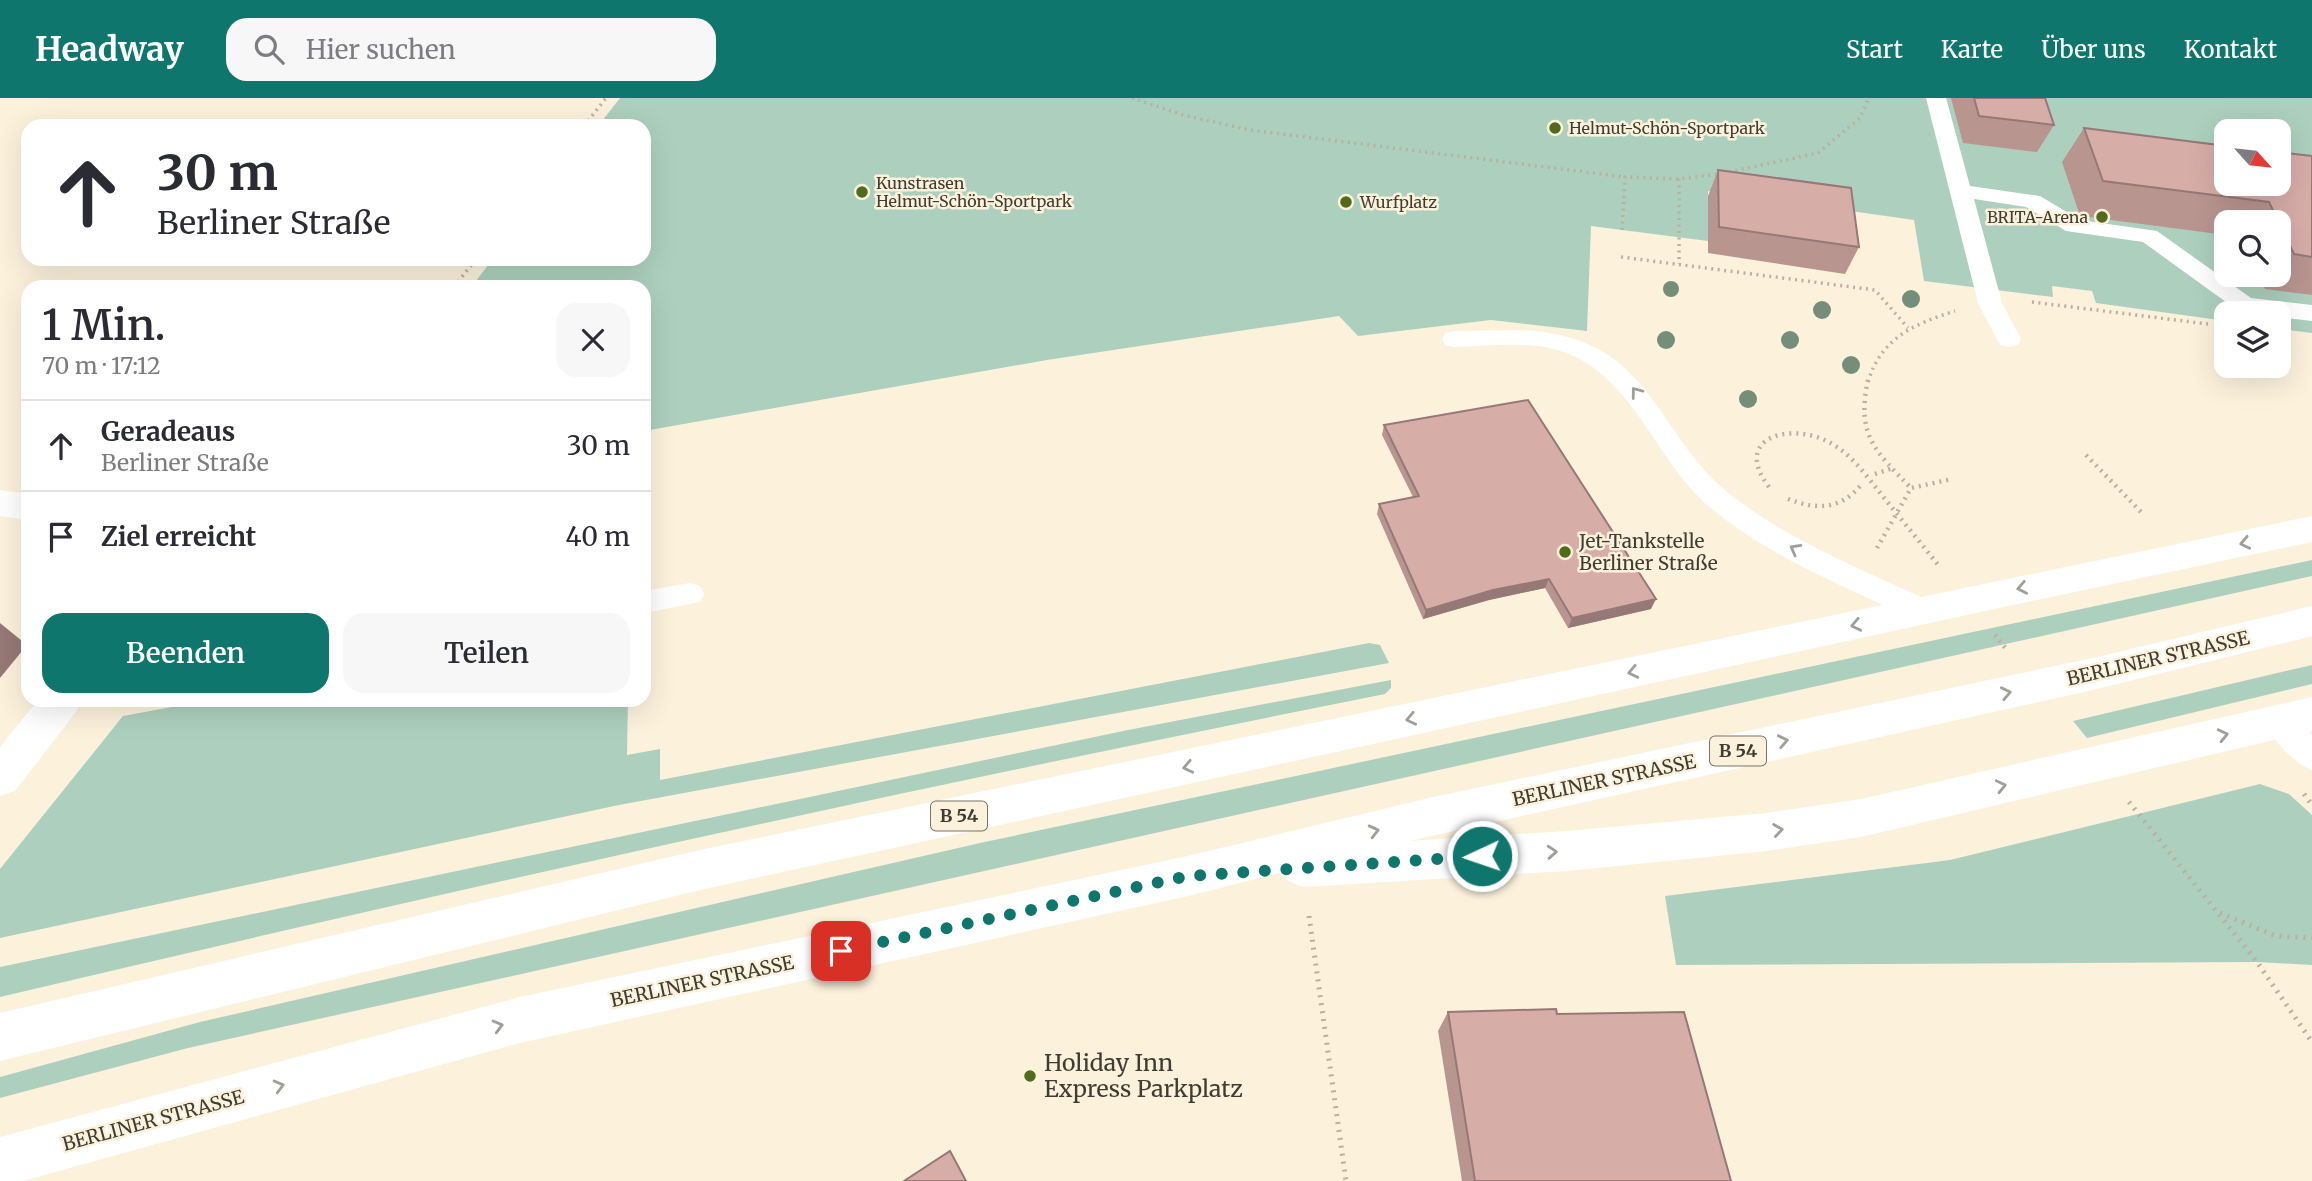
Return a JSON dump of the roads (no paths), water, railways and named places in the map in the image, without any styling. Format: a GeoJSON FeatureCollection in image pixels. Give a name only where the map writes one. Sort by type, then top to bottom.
{"type":"FeatureCollection","features":[{"type":"Feature","properties":{"kind":"main road"},"geometry":{"type":"LineString","coordinates":[[0,503],[21,506]]}},
{"type":"Feature","properties":{"kind":"main road","name":"B 54"},"geometry":{"type":"LineString","coordinates":[[0,1037],[699,870],[1999,593],[2312,529]]}},
{"type":"Feature","properties":{"kind":"main road","name":"BERLINER STRASSE"},"geometry":{"type":"LineString","coordinates":[[0,1162],[520,1020],[1188,876],[1429,817],[2092,674],[2312,621]]}},
{"type":"Feature","properties":{"kind":"main road"},"geometry":{"type":"LineString","coordinates":[[0,778],[56,707]]}},
{"type":"Feature","properties":{"kind":"main road"},"geometry":{"type":"LineString","coordinates":[[1188,876],[1410,859],[1567,851],[1767,832],[1861,818],[2296,718]]}},
{"type":"Feature","properties":{"kind":"lane"},"geometry":{"type":"LineString","coordinates":[[1936,98],[1990,303],[2009,339]]}},
{"type":"Feature","properties":{"kind":"lane"},"geometry":{"type":"LineString","coordinates":[[1960,191],[2032,201],[2074,226],[2149,236],[2245,305],[2312,313]]}},
{"type":"Feature","properties":{"kind":"lane"},"geometry":{"type":"LineString","coordinates":[[1454,339],[1521,337],[1550,340],[1577,348],[1608,365],[1633,387],[1689,471],[1730,509],[1810,558],[1923,611]]}},
{"type":"Feature","properties":{"kind":"lane"},"geometry":{"type":"LineString","coordinates":[[651,601],[691,594]]}},
{"type":"Feature","properties":{"kind":"lane"},"geometry":{"type":"LineString","coordinates":[[2296,718],[2312,757]]}},
{"type":"Feature","properties":{"kind":"place","name":"Helmut-Schön-Sportpark"},"geometry":{"type":"Point","coordinates":[1555,128]}},
{"type":"Feature","properties":{"kind":"place","name":"Kunstrasen Helmut-Schön-Sportpark"},"geometry":{"type":"Point","coordinates":[862,192]}},
{"type":"Feature","properties":{"kind":"place","name":"Wurfplatz"},"geometry":{"type":"Point","coordinates":[1346,202]}},
{"type":"Feature","properties":{"kind":"place","name":"BRITA-Arena"},"geometry":{"type":"Point","coordinates":[2102,217]}},
{"type":"Feature","properties":{"kind":"place","name":"Jet-Tankstelle Berliner Straße"},"geometry":{"type":"Point","coordinates":[1565,552]}},
{"type":"Feature","properties":{"kind":"place","name":"Holiday Inn Express Parkplatz"},"geometry":{"type":"Point","coordinates":[1030,1076]}}]}
